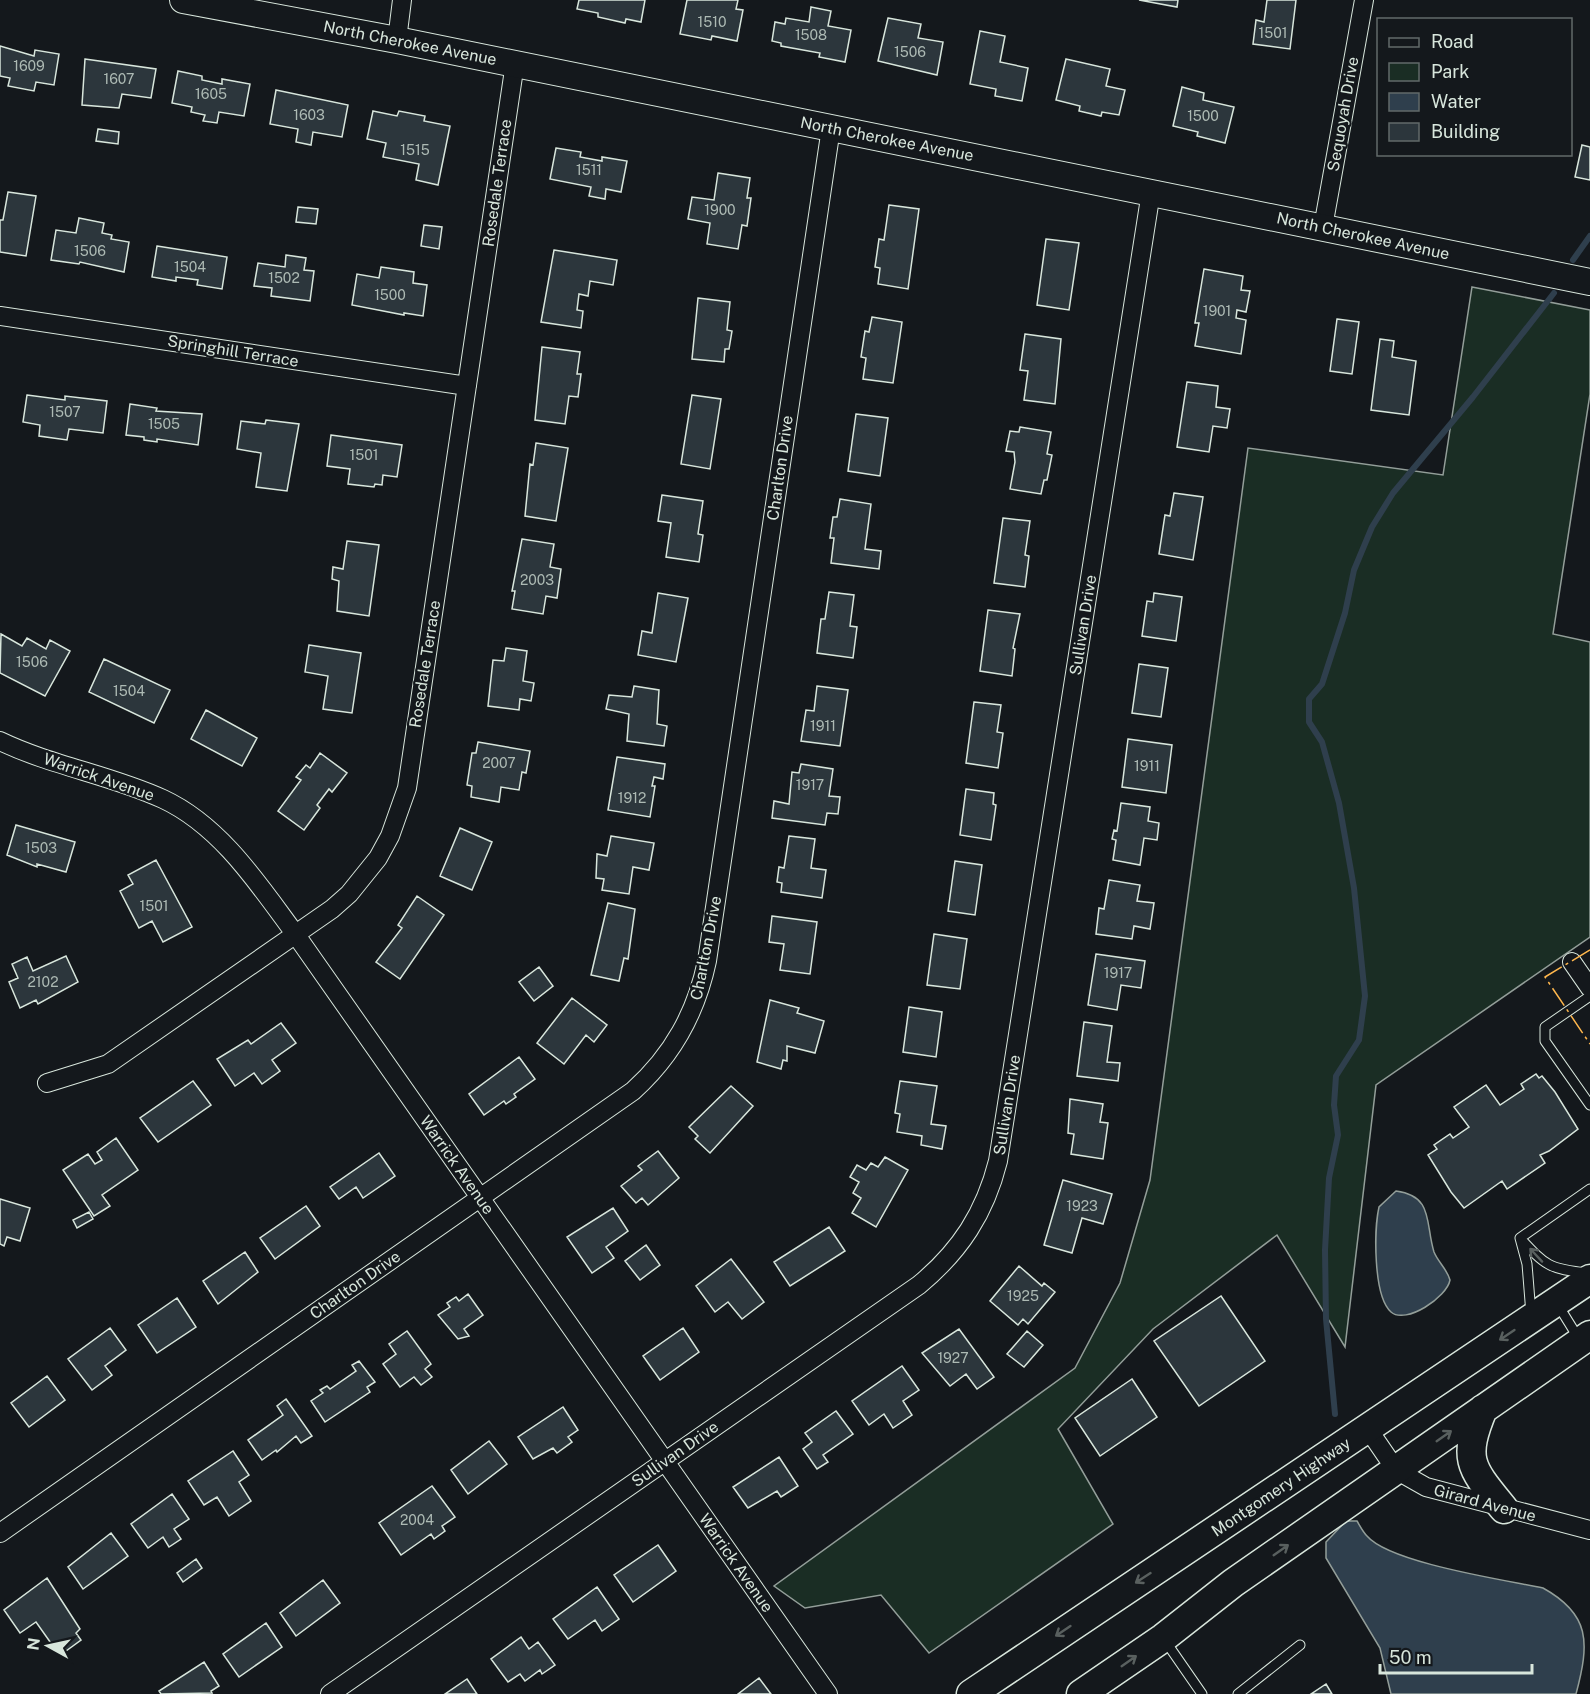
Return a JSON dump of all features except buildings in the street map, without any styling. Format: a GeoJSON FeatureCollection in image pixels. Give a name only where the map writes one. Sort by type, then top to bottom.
{"type":"FeatureCollection","features":[{"type":"Feature","properties":{"kind":"main road","name":"Montgomery Highway"},"geometry":{"type":"LineString","coordinates":[[971,1694],[1590,1279]]}},
{"type":"Feature","properties":{"kind":"main road"},"geometry":{"type":"LineString","coordinates":[[1081,1694],[1163,1638],[1233,1583],[1585,1338]]}},
{"type":"Feature","properties":{"kind":"main road"},"geometry":{"type":"LineString","coordinates":[[1483,1409],[1472,1437],[1470,1450],[1480,1480],[1504,1509]]}},
{"type":"Feature","properties":{"kind":"street","name":"North Cherokee Avenue"},"geometry":{"type":"LineString","coordinates":[[183,0],[515,63],[1590,282]]}},
{"type":"Feature","properties":{"kind":"street"},"geometry":{"type":"LineString","coordinates":[[397,40],[402,0]]}},
{"type":"Feature","properties":{"kind":"street","name":"Sequoyah Drive"},"geometry":{"type":"LineString","coordinates":[[1323,227],[1364,0]]}},
{"type":"Feature","properties":{"kind":"street","name":"Rosedale Terrace"},"geometry":{"type":"LineString","coordinates":[[47,1083],[108,1064],[332,909],[364,877],[386,843],[400,813],[407,788],[515,63]]}},
{"type":"Feature","properties":{"kind":"street","name":"Charlton Drive"},"geometry":{"type":"LineString","coordinates":[[0,1533],[648,1078],[683,1031],[702,985],[831,128]]}},
{"type":"Feature","properties":{"kind":"street","name":"Sullivan Drive"},"geometry":{"type":"LineString","coordinates":[[330,1694],[919,1285],[953,1253],[968,1234],[987,1199],[1000,1149],[1151,192]]}},
{"type":"Feature","properties":{"kind":"street","name":"Springhill Terrace"},"geometry":{"type":"LineString","coordinates":[[0,316],[467,386]]}},
{"type":"Feature","properties":{"kind":"street","name":"Warrick Avenue"},"geometry":{"type":"LineString","coordinates":[[0,741],[23,752],[137,788],[165,800],[194,818],[224,843],[296,935],[828,1694]]}},
{"type":"Feature","properties":{"kind":"street"},"geometry":{"type":"LineString","coordinates":[[1572,962],[1590,988]]}},
{"type":"Feature","properties":{"kind":"street","name":"Girard Avenue"},"geometry":{"type":"LineString","coordinates":[[1368,1429],[1396,1470],[1426,1487],[1590,1530]]}},
{"type":"Feature","properties":{"kind":"lane"},"geometry":{"type":"LineString","coordinates":[[1590,996],[1545,1027],[1543,1034],[1545,1041],[1590,1105]]}},
{"type":"Feature","properties":{"kind":"lane"},"geometry":{"type":"LineString","coordinates":[[1520,1238],[1590,1189]]}},
{"type":"Feature","properties":{"kind":"lane"},"geometry":{"type":"LineString","coordinates":[[1520,1238],[1544,1263],[1556,1269],[1590,1273]]}},
{"type":"Feature","properties":{"kind":"lane"},"geometry":{"type":"LineString","coordinates":[[1520,1238],[1527,1264],[1532,1318]]}},
{"type":"Feature","properties":{"kind":"lane"},"geometry":{"type":"LineString","coordinates":[[1556,1302],[1585,1338]]}},
{"type":"Feature","properties":{"kind":"lane"},"geometry":{"type":"LineString","coordinates":[[1163,1638],[1202,1694]]}},
{"type":"Feature","properties":{"kind":"lane"},"geometry":{"type":"LineString","coordinates":[[1238,1694],[1300,1645]]}},
{"type":"Feature","properties":{"kind":"green space"},"geometry":{"type":"Polygon","coordinates":[[[1472,287],[1590,310],[1590,394],[1553,634],[1590,642],[1590,937],[1376,1085],[1345,1347],[1277,1235],[1153,1329],[1058,1429],[1113,1524],[929,1653],[881,1595],[805,1608],[774,1586],[1075,1368],[1120,1283],[1150,1180],[1248,448],[1443,475],[1472,287]]]}},
{"type":"Feature","properties":{"kind":"water"},"geometry":{"type":"Polygon","coordinates":[[[1396,1191],[1408,1194],[1422,1205],[1426,1212],[1434,1252],[1450,1280],[1442,1294],[1434,1301],[1406,1315],[1391,1312],[1385,1304],[1376,1262],[1379,1207],[1396,1191]]]}},
{"type":"Feature","properties":{"kind":"water"},"geometry":{"type":"Polygon","coordinates":[[[1346,1521],[1357,1521],[1367,1536],[1380,1546],[1399,1554],[1449,1569],[1543,1588],[1558,1598],[1578,1619],[1582,1631],[1583,1659],[1576,1694],[1391,1694],[1380,1648],[1326,1558],[1326,1542],[1346,1521]]]}},
{"type":"Feature","properties":{"kind":"waterway"},"geometry":{"type":"LineString","coordinates":[[1573,260],[1590,236]]}},
{"type":"Feature","properties":{"kind":"waterway"},"geometry":{"type":"LineString","coordinates":[[1335,1414],[1326,1319],[1325,1250],[1329,1178],[1338,1135],[1334,1105],[1336,1076],[1359,1040],[1365,996],[1354,888],[1339,803],[1322,742],[1309,722],[1309,699],[1322,684],[1345,613],[1354,570],[1372,527],[1393,493],[1473,397],[1554,293]]}},
{"type":"Feature","properties":{"kind":"power"},"geometry":{"type":"LineString","coordinates":[[1590,950],[1545,977],[1590,1044]]}}]}
